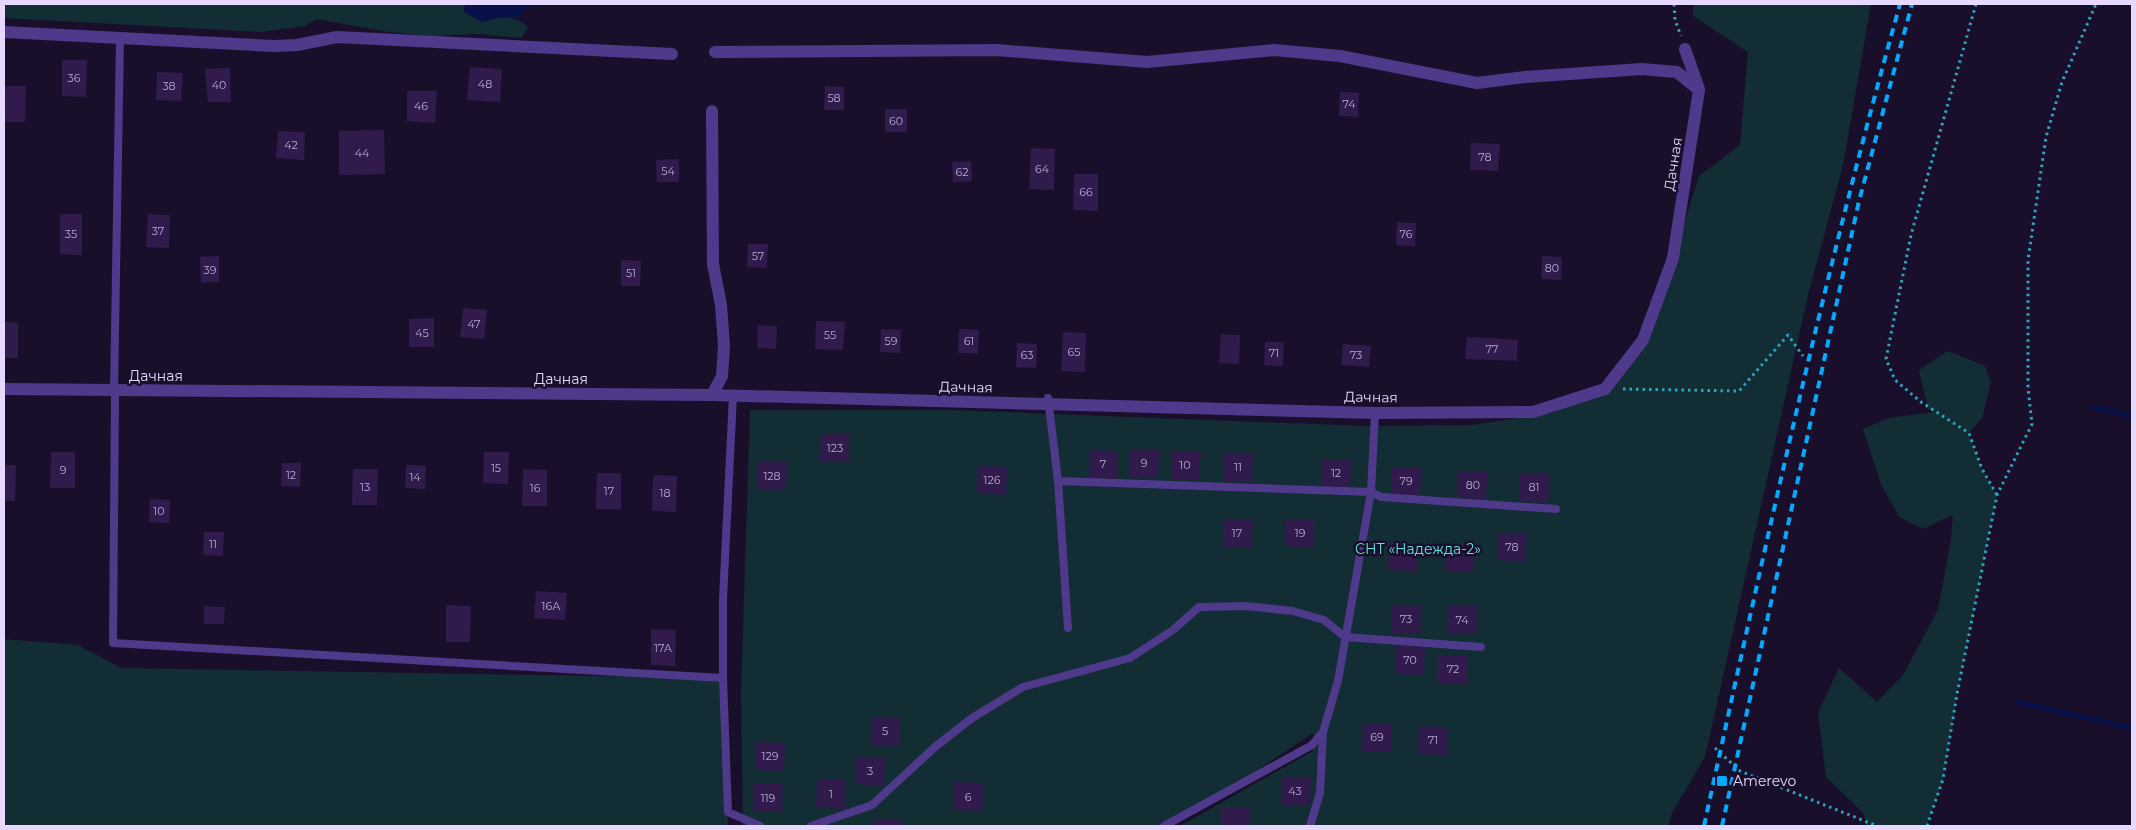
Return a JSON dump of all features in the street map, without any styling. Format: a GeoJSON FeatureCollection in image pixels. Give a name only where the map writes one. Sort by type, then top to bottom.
{"type":"FeatureCollection","features":[{"type":"Feature","properties":{"kind":"street"},"geometry":{"type":"LineString","coordinates":[[4,32],[274,46],[297,45],[319,39],[347,38],[672,54]]}},
{"type":"Feature","properties":{"kind":"street"},"geometry":{"type":"LineString","coordinates":[[733,395],[889,391],[1453,414],[1533,412],[1605,389],[1643,340],[1674,258],[1694,166],[1699,90],[1685,49]]}},
{"type":"Feature","properties":{"kind":"street"},"geometry":{"type":"LineString","coordinates":[[715,52],[997,50],[1147,62],[1274,50],[1340,56],[1477,83],[1525,77],[1642,69],[1668,71],[1677,72],[1699,90]]}},
{"type":"Feature","properties":{"kind":"street"},"geometry":{"type":"LineString","coordinates":[[712,110],[713,264],[721,305],[724,346],[722,376],[712,395]]}},
{"type":"Feature","properties":{"kind":"street","name":"Дачная"},"geometry":{"type":"LineString","coordinates":[[4,389],[115,394],[712,395],[1375,412]]}},
{"type":"Feature","properties":{"kind":"lane"},"geometry":{"type":"LineString","coordinates":[[120,38],[113,643],[723,678]]}},
{"type":"Feature","properties":{"kind":"lane"},"geometry":{"type":"LineString","coordinates":[[733,395],[723,600],[723,678],[728,812],[760,826]]}},
{"type":"Feature","properties":{"kind":"lane"},"geometry":{"type":"LineString","coordinates":[[1048,398],[1058,481],[1068,628]]}},
{"type":"Feature","properties":{"kind":"lane"},"geometry":{"type":"LineString","coordinates":[[1310,826],[1320,793],[1324,732],[1338,681],[1372,492],[1375,412]]}},
{"type":"Feature","properties":{"kind":"lane"},"geometry":{"type":"LineString","coordinates":[[1058,481],[1372,492],[1381,498],[1556,509]]}},
{"type":"Feature","properties":{"kind":"lane"},"geometry":{"type":"LineString","coordinates":[[811,826],[872,805],[935,747],[972,718],[1023,687],[1130,658],[1173,630],[1200,607],[1246,606],[1293,611],[1324,620],[1345,637],[1481,647]]}},
{"type":"Feature","properties":{"kind":"lane"},"geometry":{"type":"LineString","coordinates":[[1164,826],[1312,745],[1324,732]]}},
{"type":"Feature","properties":{"kind":"path"},"geometry":{"type":"LineString","coordinates":[[1674,4],[1675,20],[1685,49]]}},
{"type":"Feature","properties":{"kind":"path"},"geometry":{"type":"LineString","coordinates":[[1976,4],[1911,235],[1886,359],[1895,380],[1921,402],[1969,433],[1982,469],[1997,495]]}},
{"type":"Feature","properties":{"kind":"path"},"geometry":{"type":"LineString","coordinates":[[1927,826],[1943,780],[1957,694],[1997,495],[2032,424],[2028,388],[2028,260],[2046,137],[2062,82],[2096,4]]}},
{"type":"Feature","properties":{"kind":"path"},"geometry":{"type":"LineString","coordinates":[[1605,389],[1739,391],[1788,335],[1803,356]]}},
{"type":"Feature","properties":{"kind":"path"},"geometry":{"type":"LineString","coordinates":[[1715,748],[1740,771],[1878,826]]}},
{"type":"Feature","properties":{"kind":"green space"},"geometry":{"type":"Polygon","coordinates":[[[4,4],[465,4],[464,12],[482,22],[506,17],[517,20],[528,27],[522,38],[478,34],[431,36],[389,32],[316,19],[305,26],[260,32],[4,18],[4,4]]]}},
{"type":"Feature","properties":{"kind":"green space","name":"СНТ «Надежда-2»"},"geometry":{"type":"Polygon","coordinates":[[[1693,4],[1871,4],[1843,165],[1808,295],[1705,757],[1672,813],[1668,826],[1180,826],[1313,751],[1313,733],[1217,797],[1158,826],[743,826],[741,692],[750,410],[951,410],[1365,426],[1473,425],[1551,413],[1598,394],[1640,339],[1681,234],[1699,176],[1740,145],[1748,52],[1693,16],[1693,4]]]}},
{"type":"Feature","properties":{"kind":"green space"},"geometry":{"type":"Polygon","coordinates":[[[1948,351],[1985,366],[1991,382],[1982,418],[1969,433],[1982,469],[1997,495],[1957,694],[1943,779],[1927,826],[1867,826],[1863,813],[1826,777],[1818,713],[1839,668],[1877,702],[1903,675],[1938,610],[1951,539],[1953,515],[1923,529],[1899,517],[1881,484],[1863,429],[1889,418],[1934,412],[1928,409],[1919,370],[1948,351]]]}},
{"type":"Feature","properties":{"kind":"green space"},"geometry":{"type":"Polygon","coordinates":[[[4,639],[78,645],[121,668],[723,678],[728,826],[4,826],[4,639]]]}},
{"type":"Feature","properties":{"kind":"shaded area"},"geometry":{"type":"Polygon","coordinates":[[[465,4],[536,4],[522,12],[519,18],[496,18],[482,22],[464,12],[465,4]]]}},
{"type":"Feature","properties":{"kind":"building"},"geometry":{"type":"Polygon","coordinates":[[[62,60],[87,60],[86,97],[62,96],[62,60]]]}},
{"type":"Feature","properties":{"kind":"building"},"geometry":{"type":"Polygon","coordinates":[[[470,67],[502,69],[500,102],[467,100],[470,67]]]}},
{"type":"Feature","properties":{"kind":"building"},"geometry":{"type":"Polygon","coordinates":[[[230,68],[231,102],[208,102],[205,69],[230,68]]]}},
{"type":"Feature","properties":{"kind":"building"},"geometry":{"type":"Polygon","coordinates":[[[157,72],[183,73],[181,101],[156,100],[157,72]]]}},
{"type":"Feature","properties":{"kind":"building"},"geometry":{"type":"Polygon","coordinates":[[[4,86],[26,86],[25,122],[4,122],[4,86]]]}},
{"type":"Feature","properties":{"kind":"building"},"geometry":{"type":"Polygon","coordinates":[[[825,86],[844,87],[844,110],[824,110],[825,86]]]}},
{"type":"Feature","properties":{"kind":"building"},"geometry":{"type":"Polygon","coordinates":[[[407,91],[437,91],[435,123],[407,121],[407,91]]]}},
{"type":"Feature","properties":{"kind":"building"},"geometry":{"type":"Polygon","coordinates":[[[1340,92],[1359,93],[1358,117],[1339,116],[1340,92]]]}},
{"type":"Feature","properties":{"kind":"building"},"geometry":{"type":"Polygon","coordinates":[[[885,109],[907,109],[907,132],[885,132],[885,109]]]}},
{"type":"Feature","properties":{"kind":"building"},"geometry":{"type":"Polygon","coordinates":[[[384,130],[385,174],[339,175],[339,131],[384,130]]]}},
{"type":"Feature","properties":{"kind":"building"},"geometry":{"type":"Polygon","coordinates":[[[278,131],[305,132],[304,160],[276,158],[278,131]]]}},
{"type":"Feature","properties":{"kind":"building"},"geometry":{"type":"Polygon","coordinates":[[[1471,143],[1500,144],[1498,171],[1470,170],[1471,143]]]}},
{"type":"Feature","properties":{"kind":"building"},"geometry":{"type":"Polygon","coordinates":[[[1031,148],[1055,149],[1054,190],[1029,189],[1031,148]]]}},
{"type":"Feature","properties":{"kind":"building"},"geometry":{"type":"Polygon","coordinates":[[[679,159],[679,182],[657,182],[656,160],[679,159]]]}},
{"type":"Feature","properties":{"kind":"building"},"geometry":{"type":"Polygon","coordinates":[[[971,161],[972,181],[953,182],[952,162],[971,161]]]}},
{"type":"Feature","properties":{"kind":"building"},"geometry":{"type":"Polygon","coordinates":[[[1074,174],[1098,174],[1098,211],[1073,210],[1074,174]]]}},
{"type":"Feature","properties":{"kind":"building"},"geometry":{"type":"Polygon","coordinates":[[[60,214],[82,214],[82,255],[60,254],[60,214]]]}},
{"type":"Feature","properties":{"kind":"building"},"geometry":{"type":"Polygon","coordinates":[[[148,214],[170,215],[169,248],[146,247],[148,214]]]}},
{"type":"Feature","properties":{"kind":"building"},"geometry":{"type":"Polygon","coordinates":[[[1397,222],[1416,223],[1415,246],[1396,245],[1397,222]]]}},
{"type":"Feature","properties":{"kind":"building"},"geometry":{"type":"Polygon","coordinates":[[[748,244],[768,244],[767,268],[747,267],[748,244]]]}},
{"type":"Feature","properties":{"kind":"building"},"geometry":{"type":"Polygon","coordinates":[[[219,256],[219,282],[201,283],[200,257],[219,256]]]}},
{"type":"Feature","properties":{"kind":"building"},"geometry":{"type":"Polygon","coordinates":[[[1542,256],[1562,257],[1561,280],[1541,279],[1542,256]]]}},
{"type":"Feature","properties":{"kind":"building"},"geometry":{"type":"Polygon","coordinates":[[[621,260],[641,261],[640,286],[621,286],[621,260]]]}},
{"type":"Feature","properties":{"kind":"building"},"geometry":{"type":"Polygon","coordinates":[[[463,308],[487,310],[484,339],[460,337],[463,308]]]}},
{"type":"Feature","properties":{"kind":"building"},"geometry":{"type":"Polygon","coordinates":[[[434,318],[434,347],[409,347],[409,319],[434,318]]]}},
{"type":"Feature","properties":{"kind":"building"},"geometry":{"type":"Polygon","coordinates":[[[816,321],[845,322],[843,350],[815,349],[816,321]]]}},
{"type":"Feature","properties":{"kind":"building"},"geometry":{"type":"Polygon","coordinates":[[[4,322],[18,323],[18,358],[4,358],[4,322]]]}},
{"type":"Feature","properties":{"kind":"building"},"geometry":{"type":"Polygon","coordinates":[[[758,325],[777,326],[776,349],[757,348],[758,325]]]}},
{"type":"Feature","properties":{"kind":"building"},"geometry":{"type":"Polygon","coordinates":[[[881,329],[901,330],[900,353],[880,352],[881,329]]]}},
{"type":"Feature","properties":{"kind":"building"},"geometry":{"type":"Polygon","coordinates":[[[959,329],[979,330],[978,354],[958,353],[959,329]]]}},
{"type":"Feature","properties":{"kind":"building"},"geometry":{"type":"Polygon","coordinates":[[[1063,332],[1086,333],[1085,372],[1061,371],[1063,332]]]}},
{"type":"Feature","properties":{"kind":"building"},"geometry":{"type":"Polygon","coordinates":[[[1221,334],[1240,335],[1239,364],[1219,363],[1221,334]]]}},
{"type":"Feature","properties":{"kind":"building"},"geometry":{"type":"Polygon","coordinates":[[[1467,337],[1518,340],[1517,361],[1465,359],[1467,337]]]}},
{"type":"Feature","properties":{"kind":"building"},"geometry":{"type":"Polygon","coordinates":[[[1265,342],[1284,342],[1283,366],[1264,365],[1265,342]]]}},
{"type":"Feature","properties":{"kind":"building"},"geometry":{"type":"Polygon","coordinates":[[[1017,343],[1037,344],[1036,368],[1016,367],[1017,343]]]}},
{"type":"Feature","properties":{"kind":"building"},"geometry":{"type":"Polygon","coordinates":[[[1343,344],[1371,346],[1369,367],[1341,365],[1343,344]]]}},
{"type":"Feature","properties":{"kind":"building"},"geometry":{"type":"Polygon","coordinates":[[[821,434],[850,434],[849,462],[820,461],[821,434]]]}},
{"type":"Feature","properties":{"kind":"building"},"geometry":{"type":"Polygon","coordinates":[[[1089,450],[1118,451],[1117,479],[1089,478],[1089,450]]]}},
{"type":"Feature","properties":{"kind":"building"},"geometry":{"type":"Polygon","coordinates":[[[1130,450],[1159,450],[1158,478],[1129,477],[1130,450]]]}},
{"type":"Feature","properties":{"kind":"building"},"geometry":{"type":"Polygon","coordinates":[[[1171,451],[1201,452],[1199,480],[1171,479],[1171,451]]]}},
{"type":"Feature","properties":{"kind":"building"},"geometry":{"type":"Polygon","coordinates":[[[51,452],[75,452],[75,488],[50,488],[51,452]]]}},
{"type":"Feature","properties":{"kind":"building"},"geometry":{"type":"Polygon","coordinates":[[[484,452],[509,452],[508,484],[483,483],[484,452]]]}},
{"type":"Feature","properties":{"kind":"building"},"geometry":{"type":"Polygon","coordinates":[[[1224,453],[1253,454],[1252,482],[1223,481],[1224,453]]]}},
{"type":"Feature","properties":{"kind":"building"},"geometry":{"type":"Polygon","coordinates":[[[1322,459],[1351,460],[1350,488],[1321,487],[1322,459]]]}},
{"type":"Feature","properties":{"kind":"building"},"geometry":{"type":"Polygon","coordinates":[[[758,462],[787,462],[786,490],[757,489],[758,462]]]}},
{"type":"Feature","properties":{"kind":"building"},"geometry":{"type":"Polygon","coordinates":[[[282,463],[301,463],[300,487],[281,486],[282,463]]]}},
{"type":"Feature","properties":{"kind":"building"},"geometry":{"type":"Polygon","coordinates":[[[4,465],[16,465],[15,501],[4,501],[4,465]]]}},
{"type":"Feature","properties":{"kind":"building"},"geometry":{"type":"Polygon","coordinates":[[[406,465],[426,466],[425,489],[405,488],[406,465]]]}},
{"type":"Feature","properties":{"kind":"building"},"geometry":{"type":"Polygon","coordinates":[[[978,466],[1007,467],[1006,495],[977,493],[978,466]]]}},
{"type":"Feature","properties":{"kind":"building"},"geometry":{"type":"Polygon","coordinates":[[[1392,467],[1422,468],[1420,496],[1392,495],[1392,467]]]}},
{"type":"Feature","properties":{"kind":"building"},"geometry":{"type":"Polygon","coordinates":[[[353,469],[378,469],[377,505],[352,505],[353,469]]]}},
{"type":"Feature","properties":{"kind":"building"},"geometry":{"type":"Polygon","coordinates":[[[523,469],[547,470],[547,506],[522,506],[523,469]]]}},
{"type":"Feature","properties":{"kind":"building"},"geometry":{"type":"Polygon","coordinates":[[[1458,471],[1488,471],[1486,499],[1458,498],[1458,471]]]}},
{"type":"Feature","properties":{"kind":"building"},"geometry":{"type":"Polygon","coordinates":[[[597,473],[621,473],[621,509],[596,509],[597,473]]]}},
{"type":"Feature","properties":{"kind":"building"},"geometry":{"type":"Polygon","coordinates":[[[1520,473],[1550,474],[1548,502],[1520,501],[1520,473]]]}},
{"type":"Feature","properties":{"kind":"building"},"geometry":{"type":"Polygon","coordinates":[[[653,475],[677,476],[676,512],[652,511],[653,475]]]}},
{"type":"Feature","properties":{"kind":"building"},"geometry":{"type":"Polygon","coordinates":[[[150,499],[170,500],[169,523],[149,522],[150,499]]]}},
{"type":"Feature","properties":{"kind":"building"},"geometry":{"type":"Polygon","coordinates":[[[1223,519],[1253,520],[1251,548],[1223,547],[1223,519]]]}},
{"type":"Feature","properties":{"kind":"building"},"geometry":{"type":"Polygon","coordinates":[[[1286,519],[1315,519],[1314,548],[1285,546],[1286,519]]]}},
{"type":"Feature","properties":{"kind":"building"},"geometry":{"type":"Polygon","coordinates":[[[204,532],[224,532],[223,556],[203,555],[204,532]]]}},
{"type":"Feature","properties":{"kind":"building"},"geometry":{"type":"Polygon","coordinates":[[[1498,533],[1527,533],[1525,562],[1497,560],[1498,533]]]}},
{"type":"Feature","properties":{"kind":"building"},"geometry":{"type":"Polygon","coordinates":[[[1389,542],[1418,543],[1417,571],[1388,570],[1389,542]]]}},
{"type":"Feature","properties":{"kind":"building"},"geometry":{"type":"Polygon","coordinates":[[[1446,543],[1475,544],[1474,572],[1445,571],[1446,543]]]}},
{"type":"Feature","properties":{"kind":"building"},"geometry":{"type":"Polygon","coordinates":[[[536,591],[567,593],[565,620],[534,618],[536,591]]]}},
{"type":"Feature","properties":{"kind":"building"},"geometry":{"type":"Polygon","coordinates":[[[446,605],[471,606],[470,642],[446,642],[446,605]]]}},
{"type":"Feature","properties":{"kind":"building"},"geometry":{"type":"Polygon","coordinates":[[[1392,605],[1421,606],[1420,634],[1392,633],[1392,605]]]}},
{"type":"Feature","properties":{"kind":"building"},"geometry":{"type":"Polygon","coordinates":[[[204,606],[225,607],[224,624],[204,624],[204,606]]]}},
{"type":"Feature","properties":{"kind":"building"},"geometry":{"type":"Polygon","coordinates":[[[1448,606],[1477,606],[1476,634],[1448,633],[1448,606]]]}},
{"type":"Feature","properties":{"kind":"building"},"geometry":{"type":"Polygon","coordinates":[[[651,629],[676,630],[675,666],[651,665],[651,629]]]}},
{"type":"Feature","properties":{"kind":"building"},"geometry":{"type":"Polygon","coordinates":[[[1396,646],[1425,647],[1424,675],[1395,674],[1396,646]]]}},
{"type":"Feature","properties":{"kind":"building"},"geometry":{"type":"Polygon","coordinates":[[[1438,655],[1468,656],[1467,684],[1438,683],[1438,655]]]}},
{"type":"Feature","properties":{"kind":"building"},"geometry":{"type":"Polygon","coordinates":[[[871,717],[900,718],[899,746],[871,745],[871,717]]]}},
{"type":"Feature","properties":{"kind":"building"},"geometry":{"type":"Polygon","coordinates":[[[1363,723],[1392,724],[1391,752],[1362,751],[1363,723]]]}},
{"type":"Feature","properties":{"kind":"building"},"geometry":{"type":"Polygon","coordinates":[[[1419,726],[1448,727],[1447,755],[1418,754],[1419,726]]]}},
{"type":"Feature","properties":{"kind":"building"},"geometry":{"type":"Polygon","coordinates":[[[756,742],[785,743],[784,771],[755,770],[756,742]]]}},
{"type":"Feature","properties":{"kind":"building"},"geometry":{"type":"Polygon","coordinates":[[[856,757],[885,757],[884,786],[856,784],[856,757]]]}},
{"type":"Feature","properties":{"kind":"building"},"geometry":{"type":"Polygon","coordinates":[[[1281,778],[1311,778],[1309,806],[1281,805],[1281,778]]]}},
{"type":"Feature","properties":{"kind":"building"},"geometry":{"type":"Polygon","coordinates":[[[817,780],[846,780],[845,809],[816,807],[817,780]]]}},
{"type":"Feature","properties":{"kind":"building"},"geometry":{"type":"Polygon","coordinates":[[[954,782],[983,783],[982,811],[954,810],[954,782]]]}},
{"type":"Feature","properties":{"kind":"building"},"geometry":{"type":"Polygon","coordinates":[[[754,783],[783,784],[782,812],[753,811],[754,783]]]}},
{"type":"Feature","properties":{"kind":"building"},"geometry":{"type":"Polygon","coordinates":[[[1222,808],[1251,808],[1250,826],[1222,826],[1222,808]]]}},
{"type":"Feature","properties":{"kind":"building"},"geometry":{"type":"Polygon","coordinates":[[[873,819],[902,820],[902,826],[873,826],[873,819]]]}},
{"type":"Feature","properties":{"kind":"waterway"},"geometry":{"type":"LineString","coordinates":[[2094,407],[2132,416]]}},
{"type":"Feature","properties":{"kind":"waterway"},"geometry":{"type":"LineString","coordinates":[[2018,702],[2132,728]]}},
{"type":"Feature","properties":{"kind":"railway"},"geometry":{"type":"LineString","coordinates":[[1704,826],[1772,517],[1820,311],[1900,4]]}},
{"type":"Feature","properties":{"kind":"railway"},"geometry":{"type":"LineString","coordinates":[[1722,826],[1859,201],[1912,4]]}},
{"type":"Feature","properties":{"kind":"place","name":"Amerevo"},"geometry":{"type":"Point","coordinates":[1722,781]}}]}
